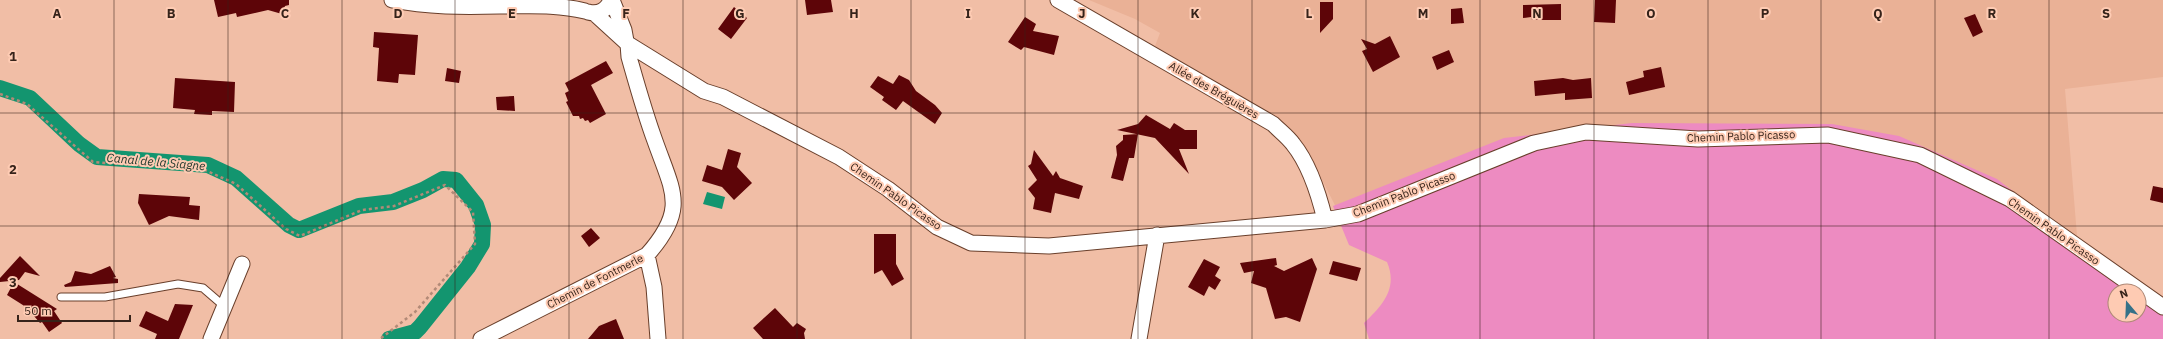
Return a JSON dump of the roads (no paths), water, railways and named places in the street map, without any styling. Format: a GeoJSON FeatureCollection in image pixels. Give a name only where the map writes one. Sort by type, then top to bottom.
{"type":"FeatureCollection","features":[{"type":"Feature","properties":{"kind":"street"},"geometry":{"type":"LineString","coordinates":[[392,0],[455,7],[544,5],[605,10],[612,0]]}},
{"type":"Feature","properties":{"kind":"street"},"geometry":{"type":"LineString","coordinates":[[544,5],[559,0]]}},
{"type":"Feature","properties":{"kind":"street"},"geometry":{"type":"LineString","coordinates":[[612,0],[628,47]]}},
{"type":"Feature","properties":{"kind":"street","name":"Allée des Bréguières"},"geometry":{"type":"LineString","coordinates":[[1058,0],[1273,124],[1294,144],[1318,192],[1325,220]]}},
{"type":"Feature","properties":{"kind":"street","name":"Chemin Pablo Picasso"},"geometry":{"type":"LineString","coordinates":[[585,8],[628,47],[704,91],[723,97],[839,157],[888,189],[936,227],[972,243],[1049,246],[1325,220],[1358,214],[1534,143],[1586,132],[1698,139],[1828,135],[1920,156],[2010,199],[2163,307]]}},
{"type":"Feature","properties":{"kind":"street","name":"Chemin de Fontmerle"},"geometry":{"type":"LineString","coordinates":[[481,339],[647,255],[665,232],[672,216],[674,192],[655,142],[628,47]]}},
{"type":"Feature","properties":{"kind":"street"},"geometry":{"type":"LineString","coordinates":[[1139,339],[1157,235]]}},
{"type":"Feature","properties":{"kind":"street"},"geometry":{"type":"LineString","coordinates":[[647,255],[654,287],[658,339]]}},
{"type":"Feature","properties":{"kind":"street"},"geometry":{"type":"LineString","coordinates":[[211,339],[242,264]]}},
{"type":"Feature","properties":{"kind":"lane"},"geometry":{"type":"LineString","coordinates":[[61,297],[105,297],[178,284],[203,288],[225,307]]}},
{"type":"Feature","properties":{"kind":"waterway","name":"Canal de la Siagne"},"geometry":{"type":"LineString","coordinates":[[0,88],[30,98],[79,144],[97,157],[208,165],[236,178],[289,225],[299,230],[359,206],[393,202],[423,190],[443,179],[456,180],[476,205],[483,225],[482,244],[468,267],[420,327],[415,332],[389,339]]}}]}
